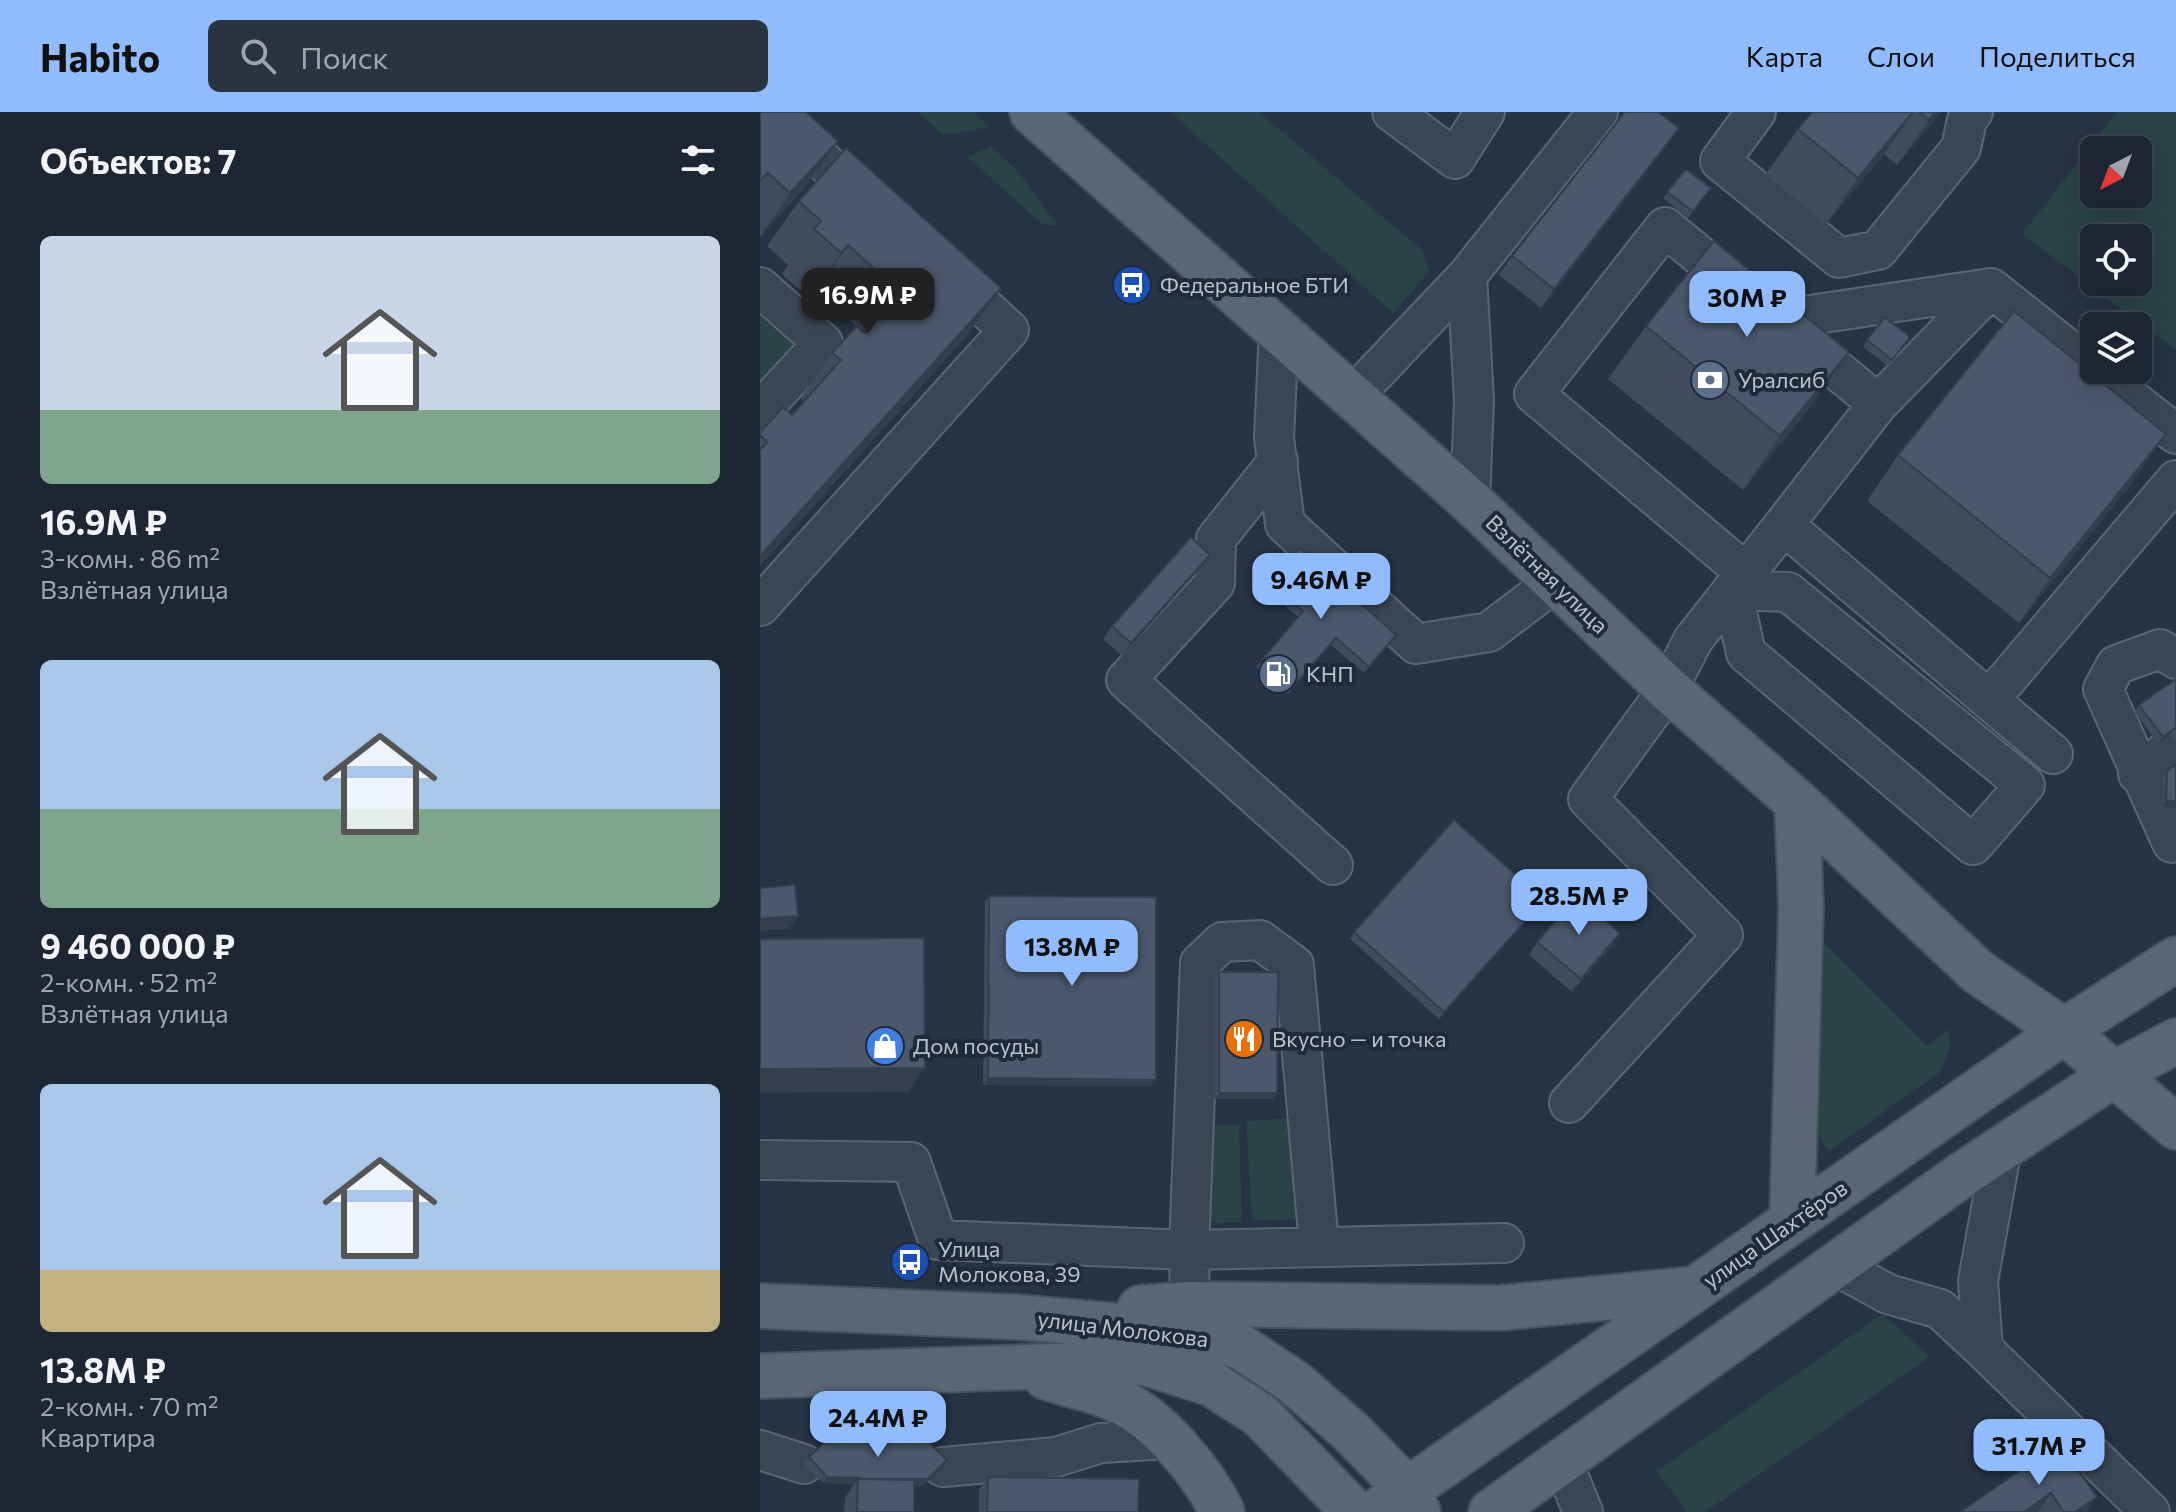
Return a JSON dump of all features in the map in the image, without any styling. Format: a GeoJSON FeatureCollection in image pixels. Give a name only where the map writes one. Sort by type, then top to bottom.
{"type":"FeatureCollection","features":[{"type":"Feature","properties":{"kind":"main road","name":"Взлётная улица"},"geometry":{"type":"LineString","coordinates":[[1032,112],[1470,501],[1668,689],[1797,802],[1978,972],[2064,1031],[2176,1127]]}},
{"type":"Feature","properties":{"kind":"main road"},"geometry":{"type":"LineString","coordinates":[[1792,1221],[1801,907],[1797,802]]}},
{"type":"Feature","properties":{"kind":"main road","name":"улица Шахтёров"},"geometry":{"type":"LineString","coordinates":[[1400,1504],[1792,1221],[2064,1031],[2176,959]]}},
{"type":"Feature","properties":{"kind":"main road"},"geometry":{"type":"LineString","coordinates":[[1491,1512],[2002,1148],[2116,1073],[2176,1041]]}},
{"type":"Feature","properties":{"kind":"main road"},"geometry":{"type":"LineString","coordinates":[[1016,1317],[1190,1304],[1500,1308],[1696,1289]]}},
{"type":"Feature","properties":{"kind":"main road","name":"улица Молокова"},"geometry":{"type":"LineString","coordinates":[[760,1306],[1016,1317],[1187,1332],[1241,1347],[1295,1383],[1351,1432],[1400,1504]]}},
{"type":"Feature","properties":{"kind":"main road","name":"улица Молокова"},"geometry":{"type":"LineString","coordinates":[[760,1376],[1146,1363],[1212,1384],[1260,1415],[1354,1512]]}},
{"type":"Feature","properties":{"kind":"main road"},"geometry":{"type":"LineString","coordinates":[[1017,1368],[1119,1400],[1170,1439],[1202,1479],[1222,1512]]}},
{"type":"Feature","properties":{"kind":"street"},"geometry":{"type":"LineString","coordinates":[[760,606],[1009,330],[769,112]]}},
{"type":"Feature","properties":{"kind":"street"},"geometry":{"type":"LineString","coordinates":[[1392,112],[1455,159],[1485,112]]}},
{"type":"Feature","properties":{"kind":"street"},"geometry":{"type":"LineString","coordinates":[[1353,396],[1467,276],[1598,112]]}},
{"type":"Feature","properties":{"kind":"street"},"geometry":{"type":"LineString","coordinates":[[1756,112],[1720,161],[1839,258],[1878,250],[1961,148],[1967,120],[1973,112]]}},
{"type":"Feature","properties":{"kind":"street"},"geometry":{"type":"LineString","coordinates":[[1739,582],[1746,653],[1973,845],[2025,785],[1788,592],[1739,582],[1534,394],[1665,227],[1878,404]]}},
{"type":"Feature","properties":{"kind":"street"},"geometry":{"type":"LineString","coordinates":[[1467,276],[1474,400],[1470,501]]}},
{"type":"Feature","properties":{"kind":"street"},"geometry":{"type":"LineString","coordinates":[[760,287],[823,343],[760,411]]}},
{"type":"Feature","properties":{"kind":"street"},"geometry":{"type":"LineString","coordinates":[[1777,320],[1991,288],[2080,359]]}},
{"type":"Feature","properties":{"kind":"street"},"geometry":{"type":"LineString","coordinates":[[1569,1103],[1723,935],[1588,799],[1668,689],[1693,640],[1878,404],[1991,288]]}},
{"type":"Feature","properties":{"kind":"street"},"geometry":{"type":"LineString","coordinates":[[1279,329],[1274,438],[1285,524],[1416,644],[1489,632],[1555,582]]}},
{"type":"Feature","properties":{"kind":"street"},"geometry":{"type":"LineString","coordinates":[[2112,384],[2176,434]]}},
{"type":"Feature","properties":{"kind":"street"},"geometry":{"type":"LineString","coordinates":[[1278,461],[1216,539],[1215,583],[1126,680],[1333,865]]}},
{"type":"Feature","properties":{"kind":"street"},"geometry":{"type":"LineString","coordinates":[[1989,700],[2176,480]]}},
{"type":"Feature","properties":{"kind":"street"},"geometry":{"type":"LineString","coordinates":[[1784,525],[2053,754]]}},
{"type":"Feature","properties":{"kind":"street"},"geometry":{"type":"LineString","coordinates":[[2175,845],[2138,774],[2103,689],[2116,665],[2160,649],[2176,659]]}},
{"type":"Feature","properties":{"kind":"street"},"geometry":{"type":"LineString","coordinates":[[2138,774],[2176,743]]}},
{"type":"Feature","properties":{"kind":"street"},"geometry":{"type":"LineString","coordinates":[[1190,1304],[1189,1250],[1200,963],[1222,942],[1260,940],[1294,965],[1319,1245]]}},
{"type":"Feature","properties":{"kind":"street"},"geometry":{"type":"LineString","coordinates":[[1983,1349],[1978,1281],[2002,1148]]}},
{"type":"Feature","properties":{"kind":"street"},"geometry":{"type":"LineString","coordinates":[[760,1160],[911,1162],[938,1240],[1189,1250],[1504,1243]]}},
{"type":"Feature","properties":{"kind":"street"},"geometry":{"type":"LineString","coordinates":[[1835,1265],[1888,1294],[1940,1309],[2150,1512]]}},
{"type":"Feature","properties":{"kind":"street"},"geometry":{"type":"LineString","coordinates":[[943,1467],[1056,1457],[1101,1443],[1170,1439]]}},
{"type":"Feature","properties":{"kind":"street"},"geometry":{"type":"LineString","coordinates":[[760,1450],[804,1464]]}},
{"type":"Feature","properties":{"kind":"street"},"geometry":{"type":"LineString","coordinates":[[1562,1460],[1583,1512]]}},
{"type":"Feature","properties":{"kind":"green space"},"geometry":{"type":"Polygon","coordinates":[[[918,112],[974,112],[990,127],[943,135],[918,112]]]}},
{"type":"Feature","properties":{"kind":"green space"},"geometry":{"type":"Polygon","coordinates":[[[1170,112],[1259,112],[1423,251],[1429,272],[1393,313],[1170,112]]]}},
{"type":"Feature","properties":{"kind":"green space"},"geometry":{"type":"Polygon","coordinates":[[[2117,112],[2176,112],[2176,350],[2152,332],[2152,312],[2126,312],[2104,296],[2152,296],[2152,224],[2080,224],[2080,278],[2022,234],[2080,160],[2080,208],[2152,208],[2152,136],[2098,136],[2117,112]]]}},
{"type":"Feature","properties":{"kind":"green space"},"geometry":{"type":"Polygon","coordinates":[[[991,146],[1018,171],[1058,226],[1041,223],[968,157],[991,146]]]}},
{"type":"Feature","properties":{"kind":"green space"},"geometry":{"type":"Polygon","coordinates":[[[760,300],[796,340],[796,349],[760,392],[760,300]]]}},
{"type":"Feature","properties":{"kind":"green space"},"geometry":{"type":"Polygon","coordinates":[[[1820,939],[1927,1046],[1948,1029],[1950,1047],[1941,1071],[1828,1152],[1812,1122],[1820,939]]]}},
{"type":"Feature","properties":{"kind":"green space"},"geometry":{"type":"Polygon","coordinates":[[[1298,1118],[1304,1208],[1297,1219],[1252,1221],[1246,1121],[1298,1118]]]}},
{"type":"Feature","properties":{"kind":"green space"},"geometry":{"type":"Polygon","coordinates":[[[1239,1125],[1242,1222],[1209,1223],[1204,1214],[1198,1126],[1239,1125]]]}},
{"type":"Feature","properties":{"kind":"green space"},"geometry":{"type":"Polygon","coordinates":[[[1883,1314],[1930,1357],[1705,1512],[1687,1512],[1657,1471],[1883,1314]]]}},
{"type":"Feature","properties":{"kind":"building"},"geometry":{"type":"Polygon","coordinates":[[[760,112],[806,112],[838,141],[790,193],[768,173],[760,181],[760,112]]]}},
{"type":"Feature","properties":{"kind":"building"},"geometry":{"type":"Polygon","coordinates":[[[1625,112],[1658,112],[1679,128],[1554,289],[1512,256],[1625,112]]]}},
{"type":"Feature","properties":{"kind":"building"},"geometry":{"type":"Polygon","coordinates":[[[1812,112],[1913,112],[1858,178],[1798,129],[1812,112]]]}},
{"type":"Feature","properties":{"kind":"building"},"geometry":{"type":"Polygon","coordinates":[[[1920,112],[1935,112],[1929,120],[1920,112]]]}},
{"type":"Feature","properties":{"kind":"building"},"geometry":{"type":"Polygon","coordinates":[[[846,148],[1001,288],[760,556],[760,450],[767,442],[760,433],[783,407],[792,415],[841,360],[832,353],[857,326],[865,333],[892,303],[891,284],[848,245],[841,253],[814,229],[821,221],[799,201],[846,148]]]}},
{"type":"Feature","properties":{"kind":"building"},"geometry":{"type":"Polygon","coordinates":[[[1686,169],[1711,188],[1693,211],[1667,192],[1686,169]]]}},
{"type":"Feature","properties":{"kind":"building"},"geometry":{"type":"Polygon","coordinates":[[[1714,241],[1849,352],[1780,436],[1646,326],[1714,241]]]}},
{"type":"Feature","properties":{"kind":"building"},"geometry":{"type":"Polygon","coordinates":[[[2014,311],[2080,364],[2080,384],[2104,384],[2166,434],[2050,578],[1898,455],[2014,311]]]}},
{"type":"Feature","properties":{"kind":"building"},"geometry":{"type":"Polygon","coordinates":[[[1885,317],[1910,337],[1892,360],[1867,340],[1885,317]]]}},
{"type":"Feature","properties":{"kind":"building"},"geometry":{"type":"Polygon","coordinates":[[[1191,537],[1210,555],[1131,643],[1112,626],[1191,537]]]}},
{"type":"Feature","properties":{"kind":"building"},"geometry":{"type":"Polygon","coordinates":[[[1300,548],[1396,635],[1369,667],[1336,638],[1292,688],[1261,661],[1303,611],[1269,582],[1300,548]]]}},
{"type":"Feature","properties":{"kind":"building"},"geometry":{"type":"Polygon","coordinates":[[[2176,679],[2176,730],[2163,737],[2139,705],[2176,679]]]}},
{"type":"Feature","properties":{"kind":"building"},"geometry":{"type":"Polygon","coordinates":[[[2176,764],[2176,802],[2166,800],[2167,771],[2176,764]]]}},
{"type":"Feature","properties":{"kind":"building"},"geometry":{"type":"Polygon","coordinates":[[[1454,820],[1544,900],[1444,1012],[1354,932],[1454,820]]]}},
{"type":"Feature","properties":{"kind":"building"},"geometry":{"type":"Polygon","coordinates":[[[795,885],[798,916],[760,919],[760,888],[795,885]]]}},
{"type":"Feature","properties":{"kind":"building"},"geometry":{"type":"Polygon","coordinates":[[[1577,895],[1620,933],[1581,979],[1537,942],[1577,895]]]}},
{"type":"Feature","properties":{"kind":"building"},"geometry":{"type":"Polygon","coordinates":[[[989,896],[1156,897],[1156,1080],[988,1078],[989,896]]]}},
{"type":"Feature","properties":{"kind":"building"},"geometry":{"type":"Polygon","coordinates":[[[924,938],[925,1068],[760,1069],[760,939],[924,938]]]}},
{"type":"Feature","properties":{"kind":"building","name":"Вкусно — и точка"},"geometry":{"type":"Polygon","coordinates":[[[1219,972],[1278,972],[1277,1093],[1219,1093],[1219,972]]]}},
{"type":"Feature","properties":{"kind":"building"},"geometry":{"type":"Polygon","coordinates":[[[828,1439],[928,1441],[947,1460],[928,1479],[827,1477],[809,1457],[828,1439]]]}},
{"type":"Feature","properties":{"kind":"building"},"geometry":{"type":"Polygon","coordinates":[[[2059,1443],[2097,1497],[2075,1512],[2064,1512],[2051,1493],[2024,1512],[1960,1512],[2059,1443]]]}},
{"type":"Feature","properties":{"kind":"building"},"geometry":{"type":"Polygon","coordinates":[[[988,1477],[1139,1479],[1138,1512],[987,1512],[988,1477]]]}},
{"type":"Feature","properties":{"kind":"building"},"geometry":{"type":"Polygon","coordinates":[[[858,1479],[914,1480],[914,1512],[857,1512],[858,1479]]]}},
{"type":"Feature","properties":{"kind":"place","name":"Федеральное БТИ"},"geometry":{"type":"Point","coordinates":[1132,285]}},
{"type":"Feature","properties":{"kind":"place","name":"Уралсиб"},"geometry":{"type":"Point","coordinates":[1710,380]}},
{"type":"Feature","properties":{"kind":"place","name":"КНП"},"geometry":{"type":"Point","coordinates":[1278,674]}},
{"type":"Feature","properties":{"kind":"place","name":"Вкусно — и точка"},"geometry":{"type":"Point","coordinates":[1244,1039]}},
{"type":"Feature","properties":{"kind":"place","name":"Дом посуды"},"geometry":{"type":"Point","coordinates":[885,1046]}},
{"type":"Feature","properties":{"kind":"place","name":"Улица Молокова, 39"},"geometry":{"type":"Point","coordinates":[910,1262]}}]}
